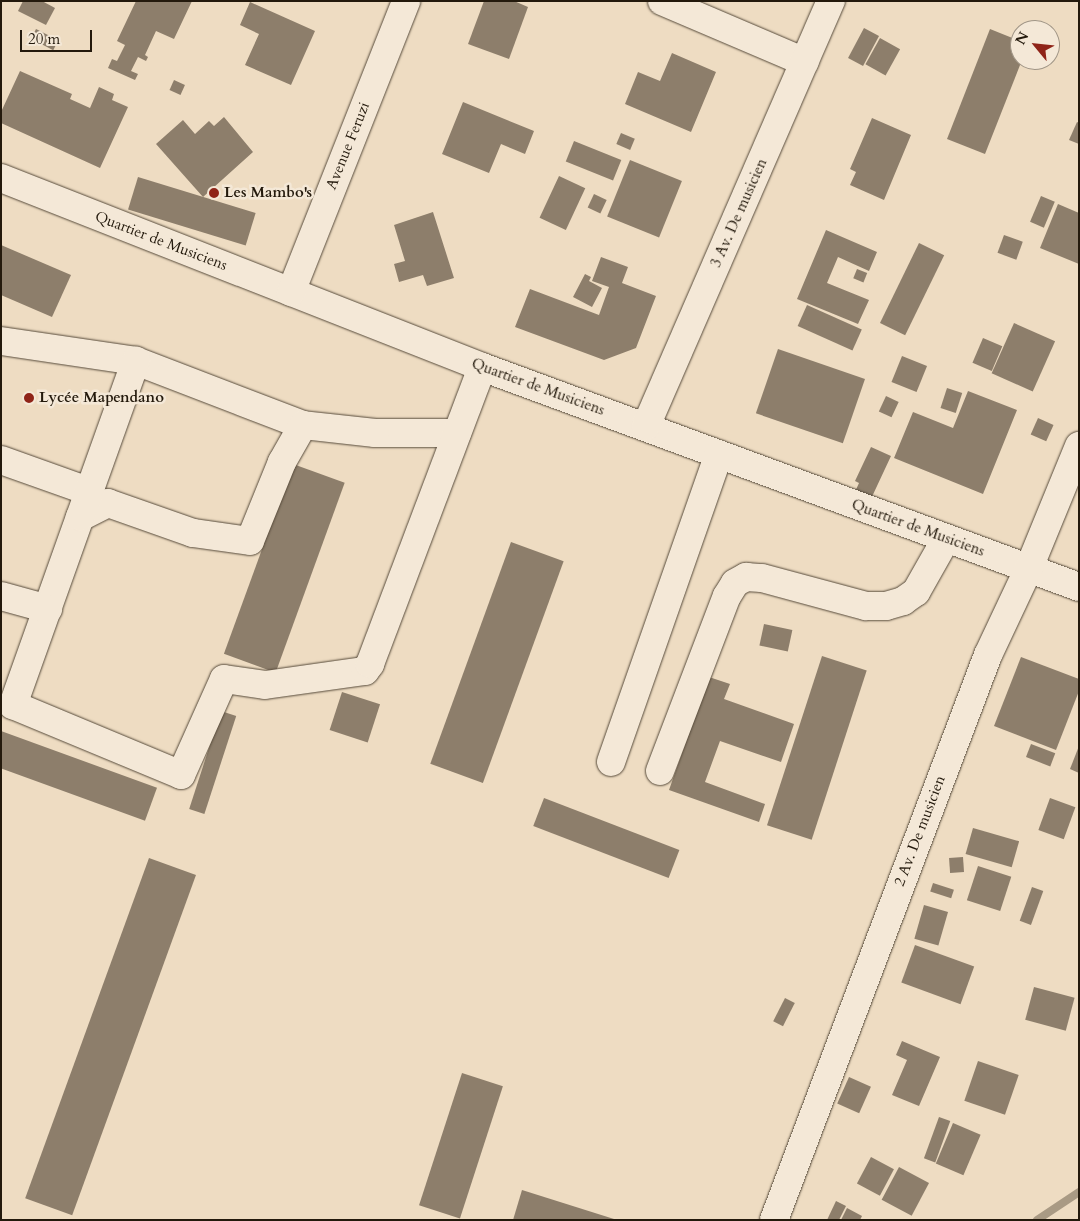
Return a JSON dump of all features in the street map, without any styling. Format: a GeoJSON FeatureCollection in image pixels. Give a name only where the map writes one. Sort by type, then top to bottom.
{"type":"FeatureCollection","features":[{"type":"Feature","properties":{"kind":"street","name":"Avenue Feruzi"},"geometry":{"type":"LineString","coordinates":[[291,292],[406,1]]}},
{"type":"Feature","properties":{"kind":"street"},"geometry":{"type":"LineString","coordinates":[[662,1],[805,62]]}},
{"type":"Feature","properties":{"kind":"street","name":"3 Av. De musicien"},"geometry":{"type":"LineString","coordinates":[[646,426],[831,1]]}},
{"type":"Feature","properties":{"kind":"street","name":"Quartier de Musiciens"},"geometry":{"type":"LineString","coordinates":[[1,178],[482,367],[1079,586]]}},
{"type":"Feature","properties":{"kind":"street"},"geometry":{"type":"LineString","coordinates":[[1,340],[136,361],[302,425],[375,433],[457,433]]}},
{"type":"Feature","properties":{"kind":"street"},"geometry":{"type":"LineString","coordinates":[[136,361],[88,491],[14,706],[181,775],[224,679],[265,685],[364,670],[370,664],[482,367]]}},
{"type":"Feature","properties":{"kind":"street"},"geometry":{"type":"LineString","coordinates":[[80,517],[108,503],[194,533],[250,541],[282,462],[302,425]]}},
{"type":"Feature","properties":{"kind":"street","name":"2 Av. De musicien"},"geometry":{"type":"LineString","coordinates":[[774,1220],[984,664],[1029,568],[1079,446]]}},
{"type":"Feature","properties":{"kind":"street"},"geometry":{"type":"LineString","coordinates":[[611,762],[720,454]]}},
{"type":"Feature","properties":{"kind":"street"},"geometry":{"type":"LineString","coordinates":[[1,460],[88,491]]}},
{"type":"Feature","properties":{"kind":"street"},"geometry":{"type":"LineString","coordinates":[[660,771],[726,596],[735,584],[746,577],[762,578],[866,606],[886,606],[903,601],[916,592],[946,538]]}},
{"type":"Feature","properties":{"kind":"street"},"geometry":{"type":"LineString","coordinates":[[1,596],[48,608]]}},
{"type":"Feature","properties":{"kind":"building"},"geometry":{"type":"Polygon","coordinates":[[[23,1],[42,1],[55,8],[46,25],[18,11],[23,1]]]}},
{"type":"Feature","properties":{"kind":"building"},"geometry":{"type":"Polygon","coordinates":[[[136,1],[192,1],[174,39],[156,31],[145,55],[148,57],[146,61],[138,57],[131,71],[138,74],[135,80],[108,68],[112,59],[117,61],[125,45],[117,41],[136,1]]]}},
{"type":"Feature","properties":{"kind":"building"},"geometry":{"type":"Polygon","coordinates":[[[484,1],[514,1],[528,7],[509,59],[468,44],[484,1]]]}},
{"type":"Feature","properties":{"kind":"building"},"geometry":{"type":"Polygon","coordinates":[[[250,2],[315,31],[291,85],[245,65],[259,34],[240,25],[250,2]]]}},
{"type":"Feature","properties":{"kind":"building"},"geometry":{"type":"Polygon","coordinates":[[[864,28],[879,36],[863,66],[848,58],[864,28]]]}},
{"type":"Feature","properties":{"kind":"building"},"geometry":{"type":"Polygon","coordinates":[[[36,29],[58,40],[53,50],[31,39],[36,29]]]}},
{"type":"Feature","properties":{"kind":"building"},"geometry":{"type":"Polygon","coordinates":[[[990,29],[1010,37],[1010,70],[1018,70],[985,154],[947,139],[990,29]]]}},
{"type":"Feature","properties":{"kind":"building"},"geometry":{"type":"Polygon","coordinates":[[[880,38],[900,49],[886,75],[865,64],[880,38]]]}},
{"type":"Feature","properties":{"kind":"building"},"geometry":{"type":"Polygon","coordinates":[[[672,53],[716,72],[691,132],[625,104],[638,72],[660,81],[672,53]]]}},
{"type":"Feature","properties":{"kind":"building"},"geometry":{"type":"Polygon","coordinates":[[[20,71],[72,94],[70,99],[90,108],[99,87],[114,94],[112,100],[128,107],[100,168],[1,123],[1,112],[20,71]]]}},
{"type":"Feature","properties":{"kind":"building"},"geometry":{"type":"Polygon","coordinates":[[[174,80],[185,85],[180,95],[170,90],[174,80]]]}},
{"type":"Feature","properties":{"kind":"building"},"geometry":{"type":"Polygon","coordinates":[[[463,102],[534,131],[525,154],[501,144],[489,173],[442,154],[463,102]]]}},
{"type":"Feature","properties":{"kind":"building"},"geometry":{"type":"Polygon","coordinates":[[[224,117],[253,152],[203,197],[156,144],[183,120],[195,134],[209,121],[214,126],[224,117]]]}},
{"type":"Feature","properties":{"kind":"building"},"geometry":{"type":"Polygon","coordinates":[[[872,118],[911,135],[884,200],[850,185],[856,172],[850,169],[872,118]]]}},
{"type":"Feature","properties":{"kind":"building"},"geometry":{"type":"Polygon","coordinates":[[[1077,122],[1079,123],[1079,144],[1069,140],[1077,122]]]}},
{"type":"Feature","properties":{"kind":"building"},"geometry":{"type":"Polygon","coordinates":[[[621,133],[635,139],[630,150],[616,144],[621,133]]]}},
{"type":"Feature","properties":{"kind":"building"},"geometry":{"type":"Polygon","coordinates":[[[574,141],[621,160],[613,181],[566,161],[574,141]]]}},
{"type":"Feature","properties":{"kind":"building"},"geometry":{"type":"Polygon","coordinates":[[[630,160],[682,181],[659,238],[607,217],[630,160]]]}},
{"type":"Feature","properties":{"kind":"building"},"geometry":{"type":"Polygon","coordinates":[[[559,176],[585,188],[566,230],[540,218],[559,176]]]}},
{"type":"Feature","properties":{"kind":"building"},"geometry":{"type":"Polygon","coordinates":[[[138,177],[256,213],[246,245],[128,210],[138,177]]]}},
{"type":"Feature","properties":{"kind":"building"},"geometry":{"type":"Polygon","coordinates":[[[594,194],[607,200],[600,214],[588,208],[594,194]]]}},
{"type":"Feature","properties":{"kind":"building"},"geometry":{"type":"Polygon","coordinates":[[[1041,196],[1055,202],[1044,228],[1030,222],[1041,196]]]}},
{"type":"Feature","properties":{"kind":"building"},"geometry":{"type":"Polygon","coordinates":[[[1058,204],[1079,213],[1079,264],[1040,248],[1058,204]]]}},
{"type":"Feature","properties":{"kind":"building"},"geometry":{"type":"Polygon","coordinates":[[[433,212],[454,278],[427,286],[423,275],[399,282],[394,264],[405,261],[394,225],[433,212]]]}},
{"type":"Feature","properties":{"kind":"building"},"geometry":{"type":"Polygon","coordinates":[[[826,230],[877,252],[869,271],[838,257],[827,283],[869,300],[858,324],[797,299],[826,230]]]}},
{"type":"Feature","properties":{"kind":"building"},"geometry":{"type":"Polygon","coordinates":[[[1004,235],[1023,242],[1016,260],[998,253],[1004,235]]]}},
{"type":"Feature","properties":{"kind":"building"},"geometry":{"type":"Polygon","coordinates":[[[919,243],[944,255],[905,335],[880,323],[919,243]]]}},
{"type":"Feature","properties":{"kind":"building"},"geometry":{"type":"Polygon","coordinates":[[[1,245],[71,275],[52,317],[1,295],[1,245]]]}},
{"type":"Feature","properties":{"kind":"building"},"geometry":{"type":"Polygon","coordinates":[[[601,257],[628,267],[622,283],[656,296],[636,348],[604,360],[515,327],[530,289],[599,315],[609,287],[592,281],[601,257]]]}},
{"type":"Feature","properties":{"kind":"building"},"geometry":{"type":"Polygon","coordinates":[[[857,269],[867,273],[863,282],[853,278],[857,269]]]}},
{"type":"Feature","properties":{"kind":"building"},"geometry":{"type":"Polygon","coordinates":[[[585,274],[591,277],[589,281],[602,288],[592,307],[573,297],[585,274]]]}},
{"type":"Feature","properties":{"kind":"building"},"geometry":{"type":"Polygon","coordinates":[[[807,305],[862,329],[852,350],[798,326],[807,305]]]}},
{"type":"Feature","properties":{"kind":"building"},"geometry":{"type":"Polygon","coordinates":[[[1014,323],[1055,341],[1033,392],[992,373],[1014,323]]]}},
{"type":"Feature","properties":{"kind":"building"},"geometry":{"type":"Polygon","coordinates":[[[983,338],[1002,346],[992,371],[972,363],[983,338]]]}},
{"type":"Feature","properties":{"kind":"building"},"geometry":{"type":"Polygon","coordinates":[[[778,349],[865,379],[843,443],[756,413],[778,349]]]}},
{"type":"Feature","properties":{"kind":"building"},"geometry":{"type":"Polygon","coordinates":[[[902,356],[927,366],[917,392],[892,382],[902,356]]]}},
{"type":"Feature","properties":{"kind":"building"},"geometry":{"type":"Polygon","coordinates":[[[947,388],[962,393],[956,413],[941,408],[947,388]]]}},
{"type":"Feature","properties":{"kind":"building"},"geometry":{"type":"Polygon","coordinates":[[[968,391],[1017,410],[983,494],[894,458],[913,412],[953,428],[968,391]]]}},
{"type":"Feature","properties":{"kind":"building"},"geometry":{"type":"Polygon","coordinates":[[[886,396],[899,402],[892,417],[879,411],[886,396]]]}},
{"type":"Feature","properties":{"kind":"building"},"geometry":{"type":"Polygon","coordinates":[[[1038,418],[1054,425],[1046,441],[1031,434],[1038,418]]]}},
{"type":"Feature","properties":{"kind":"building"},"geometry":{"type":"Polygon","coordinates":[[[871,447],[891,456],[870,501],[854,494],[859,483],[855,481],[871,447]]]}},
{"type":"Feature","properties":{"kind":"building"},"geometry":{"type":"Polygon","coordinates":[[[293,464],[345,483],[276,673],[224,654],[293,464]]]}},
{"type":"Feature","properties":{"kind":"building"},"geometry":{"type":"Polygon","coordinates":[[[511,542],[564,561],[483,783],[430,764],[511,542]]]}},
{"type":"Feature","properties":{"kind":"building"},"geometry":{"type":"Polygon","coordinates":[[[764,624],[792,630],[788,652],[759,646],[764,624]]]}},
{"type":"Feature","properties":{"kind":"building"},"geometry":{"type":"Polygon","coordinates":[[[822,656],[867,671],[812,840],[767,825],[822,656]]]}},
{"type":"Feature","properties":{"kind":"building"},"geometry":{"type":"Polygon","coordinates":[[[1021,657],[1079,679],[1079,691],[1056,750],[994,726],[1021,657]]]}},
{"type":"Feature","properties":{"kind":"building"},"geometry":{"type":"Polygon","coordinates":[[[709,677],[730,684],[724,699],[794,724],[781,762],[720,741],[705,782],[765,804],[759,822],[669,790],[709,677]]]}},
{"type":"Feature","properties":{"kind":"building"},"geometry":{"type":"Polygon","coordinates":[[[342,692],[380,704],[368,742],[330,730],[342,692]]]}},
{"type":"Feature","properties":{"kind":"building"},"geometry":{"type":"Polygon","coordinates":[[[221,711],[236,716],[204,814],[189,809],[221,711]]]}},
{"type":"Feature","properties":{"kind":"building"},"geometry":{"type":"Polygon","coordinates":[[[1,731],[157,788],[145,821],[1,768],[1,731]]]}},
{"type":"Feature","properties":{"kind":"building"},"geometry":{"type":"Polygon","coordinates":[[[1031,744],[1055,753],[1050,766],[1026,757],[1031,744]]]}},
{"type":"Feature","properties":{"kind":"building"},"geometry":{"type":"Polygon","coordinates":[[[1079,746],[1079,773],[1070,769],[1079,746]]]}},
{"type":"Feature","properties":{"kind":"building"},"geometry":{"type":"Polygon","coordinates":[[[544,798],[679,850],[669,878],[533,826],[544,798]]]}},
{"type":"Feature","properties":{"kind":"building"},"geometry":{"type":"Polygon","coordinates":[[[1050,798],[1075,807],[1064,839],[1038,830],[1050,798]]]}},
{"type":"Feature","properties":{"kind":"building"},"geometry":{"type":"Polygon","coordinates":[[[973,828],[1019,841],[1012,867],[966,854],[973,828]]]}},
{"type":"Feature","properties":{"kind":"building"},"geometry":{"type":"Polygon","coordinates":[[[963,857],[964,872],[950,873],[949,858],[963,857]]]}},
{"type":"Feature","properties":{"kind":"building"},"geometry":{"type":"Polygon","coordinates":[[[149,858],[196,875],[72,1215],[25,1198],[149,858]]]}},
{"type":"Feature","properties":{"kind":"building"},"geometry":{"type":"Polygon","coordinates":[[[978,866],[1011,877],[1000,911],[967,900],[978,866]]]}},
{"type":"Feature","properties":{"kind":"building"},"geometry":{"type":"Polygon","coordinates":[[[933,883],[954,890],[951,898],[930,892],[933,883]]]}},
{"type":"Feature","properties":{"kind":"building"},"geometry":{"type":"Polygon","coordinates":[[[1032,887],[1043,891],[1031,925],[1020,921],[1032,887]]]}},
{"type":"Feature","properties":{"kind":"building"},"geometry":{"type":"Polygon","coordinates":[[[924,905],[948,912],[938,946],[914,939],[924,905]]]}},
{"type":"Feature","properties":{"kind":"building"},"geometry":{"type":"Polygon","coordinates":[[[915,945],[974,967],[961,1004],[901,983],[915,945]]]}},
{"type":"Feature","properties":{"kind":"building"},"geometry":{"type":"Polygon","coordinates":[[[1034,987],[1075,998],[1066,1031],[1025,1020],[1034,987]]]}},
{"type":"Feature","properties":{"kind":"building"},"geometry":{"type":"Polygon","coordinates":[[[785,998],[795,1003],[783,1026],[773,1021],[785,998]]]}},
{"type":"Feature","properties":{"kind":"building"},"geometry":{"type":"Polygon","coordinates":[[[902,1041],[940,1057],[919,1106],[892,1095],[907,1060],[896,1055],[902,1041]]]}},
{"type":"Feature","properties":{"kind":"building"},"geometry":{"type":"Polygon","coordinates":[[[978,1061],[1019,1075],[1005,1115],[964,1101],[978,1061]]]}},
{"type":"Feature","properties":{"kind":"building"},"geometry":{"type":"Polygon","coordinates":[[[462,1073],[503,1086],[460,1218],[419,1205],[462,1073]]]}},
{"type":"Feature","properties":{"kind":"building"},"geometry":{"type":"Polygon","coordinates":[[[849,1077],[871,1087],[859,1113],[837,1103],[849,1077]]]}},
{"type":"Feature","properties":{"kind":"building"},"geometry":{"type":"Polygon","coordinates":[[[939,1117],[950,1121],[935,1162],[924,1158],[939,1117]]]}},
{"type":"Feature","properties":{"kind":"building"},"geometry":{"type":"Polygon","coordinates":[[[953,1123],[981,1135],[963,1175],[936,1164],[953,1123]]]}},
{"type":"Feature","properties":{"kind":"building"},"geometry":{"type":"Polygon","coordinates":[[[871,1157],[894,1169],[880,1196],[857,1183],[871,1157]]]}},
{"type":"Feature","properties":{"kind":"building"},"geometry":{"type":"Polygon","coordinates":[[[899,1167],[929,1183],[912,1216],[882,1200],[899,1167]]]}},
{"type":"Feature","properties":{"kind":"building"},"geometry":{"type":"Polygon","coordinates":[[[522,1190],[614,1219],[614,1220],[513,1220],[522,1190]]]}},
{"type":"Feature","properties":{"kind":"building"},"geometry":{"type":"Polygon","coordinates":[[[836,1201],[846,1206],[839,1220],[827,1220],[836,1201]]]}},
{"type":"Feature","properties":{"kind":"building"},"geometry":{"type":"Polygon","coordinates":[[[847,1208],[862,1216],[860,1220],[841,1220],[847,1208]]]}},
{"type":"Feature","properties":{"kind":"waterway"},"geometry":{"type":"LineString","coordinates":[[1037,1220],[1079,1192]]}},
{"type":"Feature","properties":{"kind":"place","name":"Les Mambo's"},"geometry":{"type":"Point","coordinates":[214,193]}},
{"type":"Feature","properties":{"kind":"place","name":"Lycée Mapendano"},"geometry":{"type":"Point","coordinates":[29,398]}}]}
